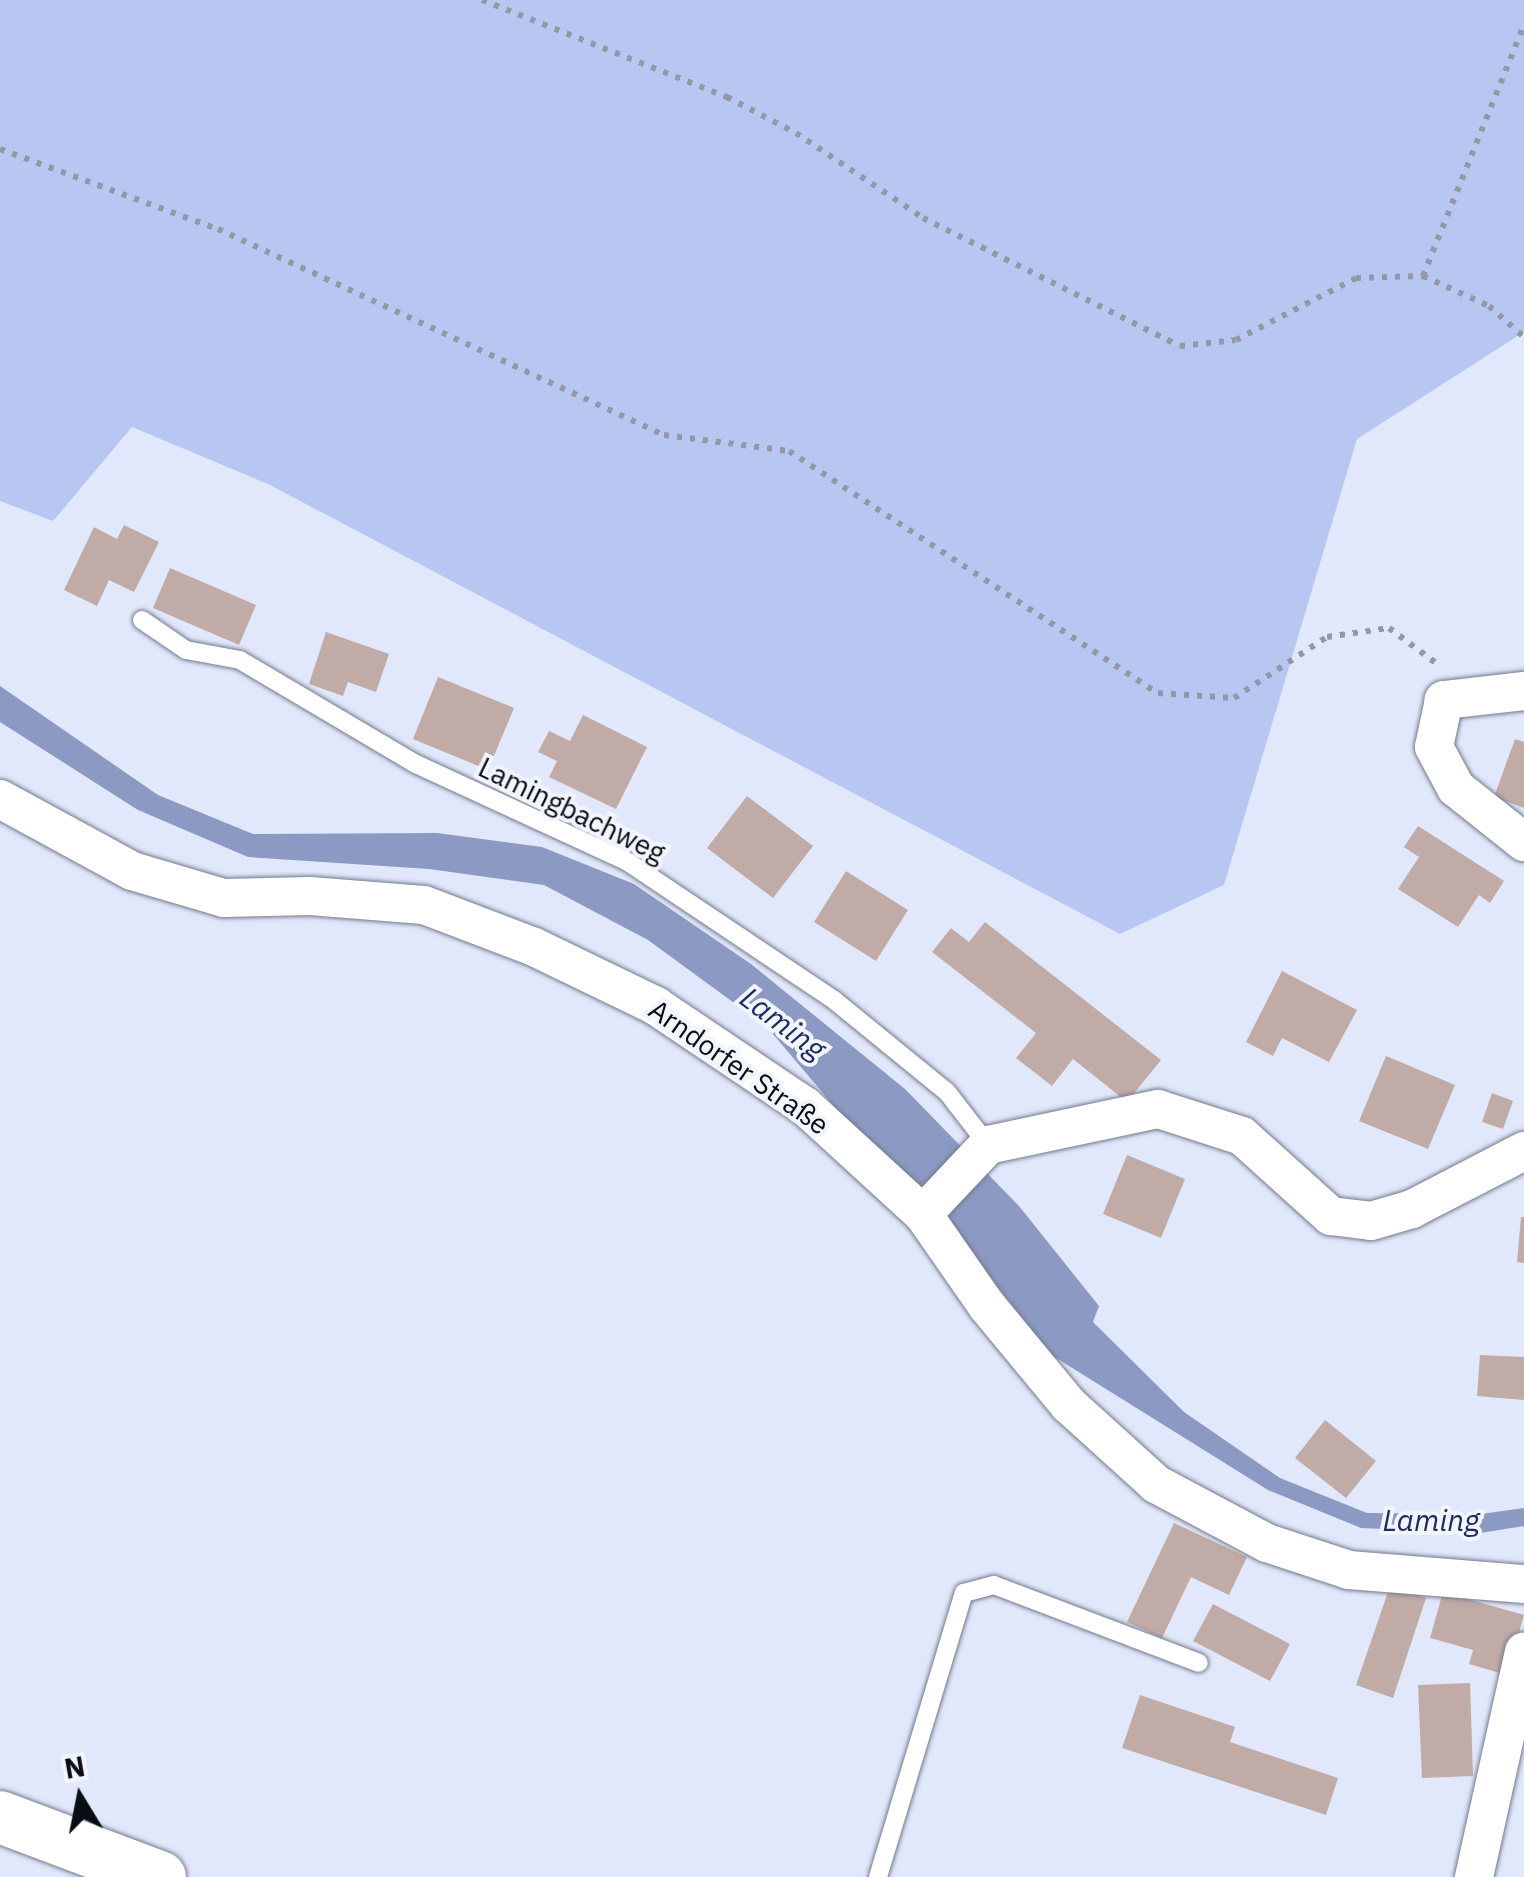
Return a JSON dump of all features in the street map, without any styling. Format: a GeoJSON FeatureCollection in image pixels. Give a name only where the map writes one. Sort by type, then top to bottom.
{"type":"FeatureCollection","features":[{"type":"Feature","properties":{"kind":"main road"},"geometry":{"type":"LineString","coordinates":[[0,1817],[160,1877]]}},
{"type":"Feature","properties":{"kind":"street"},"geometry":{"type":"LineString","coordinates":[[1524,690],[1444,700],[1434,748],[1456,788],[1524,842]]}},
{"type":"Feature","properties":{"kind":"street","name":"Arndorfer Straße"},"geometry":{"type":"LineString","coordinates":[[0,800],[132,871],[224,898],[310,896],[424,906],[534,947],[656,1006],[805,1106],[924,1214],[987,1306],[1068,1405],[1156,1484],[1268,1542],[1349,1570],[1524,1584]]}},
{"type":"Feature","properties":{"kind":"street"},"geometry":{"type":"LineString","coordinates":[[924,1214],[988,1145],[1158,1109],[1242,1136],[1331,1216],[1372,1221],[1412,1208],[1524,1151]]}},
{"type":"Feature","properties":{"kind":"street"},"geometry":{"type":"LineString","coordinates":[[1474,1877],[1524,1651]]}},
{"type":"Feature","properties":{"kind":"lane","name":"Lamingbachweg"},"geometry":{"type":"LineString","coordinates":[[142,620],[186,650],[240,660],[388,749],[628,862],[834,1000],[947,1092],[988,1145]]}},
{"type":"Feature","properties":{"kind":"lane"},"geometry":{"type":"LineString","coordinates":[[878,1877],[964,1593],[994,1585],[1199,1663]]}},
{"type":"Feature","properties":{"kind":"path"},"geometry":{"type":"LineString","coordinates":[[482,0],[727,97],[796,133],[924,218],[1180,346],[1236,340],[1356,278],[1423,276],[1489,306],[1524,337]]}},
{"type":"Feature","properties":{"kind":"path"},"geometry":{"type":"LineString","coordinates":[[1423,276],[1524,25]]}},
{"type":"Feature","properties":{"kind":"path"},"geometry":{"type":"LineString","coordinates":[[0,149],[218,229],[664,435],[790,452],[1158,693],[1234,698],[1327,637],[1389,628],[1480,696]]}},
{"type":"Feature","properties":{"kind":"shaded area"},"geometry":{"type":"Polygon","coordinates":[[[0,0],[1524,0],[1524,332],[1357,439],[1224,885],[1120,934],[270,485],[132,427],[53,521],[0,501],[0,0]]]}},
{"type":"Feature","properties":{"kind":"water","name":"Laming"},"geometry":{"type":"Polygon","coordinates":[[[0,686],[158,795],[253,834],[437,833],[542,847],[634,884],[751,964],[905,1089],[1019,1206],[1099,1306],[1093,1322],[1184,1412],[1280,1478],[1367,1513],[1481,1514],[1524,1508],[1524,1526],[1480,1533],[1361,1528],[1268,1490],[1053,1356],[917,1187],[839,1112],[767,1027],[648,940],[544,885],[429,869],[248,857],[138,810],[0,722],[0,686]]]}},
{"type":"Feature","properties":{"kind":"building"},"geometry":{"type":"Polygon","coordinates":[[[124,525],[159,542],[134,592],[109,580],[97,606],[64,590],[94,527],[117,539],[124,525]]]}},
{"type":"Feature","properties":{"kind":"building"},"geometry":{"type":"Polygon","coordinates":[[[170,568],[256,605],[239,645],[153,608],[170,568]]]}},
{"type":"Feature","properties":{"kind":"building"},"geometry":{"type":"Polygon","coordinates":[[[326,632],[389,654],[376,692],[348,682],[343,696],[309,684],[326,632]]]}},
{"type":"Feature","properties":{"kind":"building"},"geometry":{"type":"Polygon","coordinates":[[[438,677],[514,708],[488,770],[413,739],[438,677]]]}},
{"type":"Feature","properties":{"kind":"building"},"geometry":{"type":"Polygon","coordinates":[[[583,715],[647,747],[616,809],[549,777],[557,761],[538,752],[549,731],[570,741],[583,715]]]}},
{"type":"Feature","properties":{"kind":"building"},"geometry":{"type":"Polygon","coordinates":[[[1515,739],[1524,742],[1524,808],[1494,797],[1515,739]]]}},
{"type":"Feature","properties":{"kind":"building"},"geometry":{"type":"Polygon","coordinates":[[[747,796],[813,846],[773,898],[707,848],[747,796]]]}},
{"type":"Feature","properties":{"kind":"building"},"geometry":{"type":"Polygon","coordinates":[[[1418,826],[1504,881],[1490,903],[1479,895],[1458,927],[1398,889],[1419,857],[1404,847],[1418,826]]]}},
{"type":"Feature","properties":{"kind":"building"},"geometry":{"type":"Polygon","coordinates":[[[846,871],[908,910],[876,961],[814,922],[846,871]]]}},
{"type":"Feature","properties":{"kind":"building"},"geometry":{"type":"Polygon","coordinates":[[[985,922],[1161,1060],[1127,1102],[1073,1059],[1052,1086],[1016,1058],[1036,1033],[932,952],[951,928],[969,942],[985,922]]]}},
{"type":"Feature","properties":{"kind":"building"},"geometry":{"type":"Polygon","coordinates":[[[1282,971],[1357,1010],[1329,1062],[1282,1038],[1273,1056],[1246,1042],[1282,971]]]}},
{"type":"Feature","properties":{"kind":"building"},"geometry":{"type":"Polygon","coordinates":[[[1386,1056],[1455,1085],[1428,1149],[1359,1121],[1386,1056]]]}},
{"type":"Feature","properties":{"kind":"building"},"geometry":{"type":"Polygon","coordinates":[[[1492,1093],[1513,1101],[1503,1129],[1482,1122],[1492,1093]]]}},
{"type":"Feature","properties":{"kind":"building"},"geometry":{"type":"Polygon","coordinates":[[[1127,1155],[1185,1179],[1161,1238],[1103,1214],[1127,1155]]]}},
{"type":"Feature","properties":{"kind":"building"},"geometry":{"type":"Polygon","coordinates":[[[1524,1217],[1524,1263],[1517,1262],[1524,1217]]]}},
{"type":"Feature","properties":{"kind":"building"},"geometry":{"type":"Polygon","coordinates":[[[1480,1355],[1524,1357],[1524,1400],[1477,1396],[1480,1355]]]}},
{"type":"Feature","properties":{"kind":"building"},"geometry":{"type":"Polygon","coordinates":[[[1325,1420],[1376,1461],[1346,1498],[1295,1458],[1325,1420]]]}},
{"type":"Feature","properties":{"kind":"building"},"geometry":{"type":"Polygon","coordinates":[[[1174,1523],[1247,1557],[1229,1595],[1191,1577],[1162,1638],[1127,1622],[1174,1523]]]}},
{"type":"Feature","properties":{"kind":"building"},"geometry":{"type":"Polygon","coordinates":[[[1390,1586],[1426,1598],[1393,1698],[1356,1685],[1390,1586]]]}},
{"type":"Feature","properties":{"kind":"building"},"geometry":{"type":"Polygon","coordinates":[[[1443,1592],[1524,1615],[1507,1675],[1469,1664],[1473,1650],[1430,1638],[1443,1592]]]}},
{"type":"Feature","properties":{"kind":"building"},"geometry":{"type":"Polygon","coordinates":[[[1213,1604],[1290,1644],[1270,1681],[1193,1641],[1213,1604]]]}},
{"type":"Feature","properties":{"kind":"building"},"geometry":{"type":"Polygon","coordinates":[[[1470,1683],[1473,1776],[1422,1778],[1418,1685],[1470,1683]]]}},
{"type":"Feature","properties":{"kind":"building"},"geometry":{"type":"Polygon","coordinates":[[[1140,1695],[1235,1727],[1230,1742],[1338,1778],[1326,1815],[1122,1748],[1140,1695]]]}}]}
